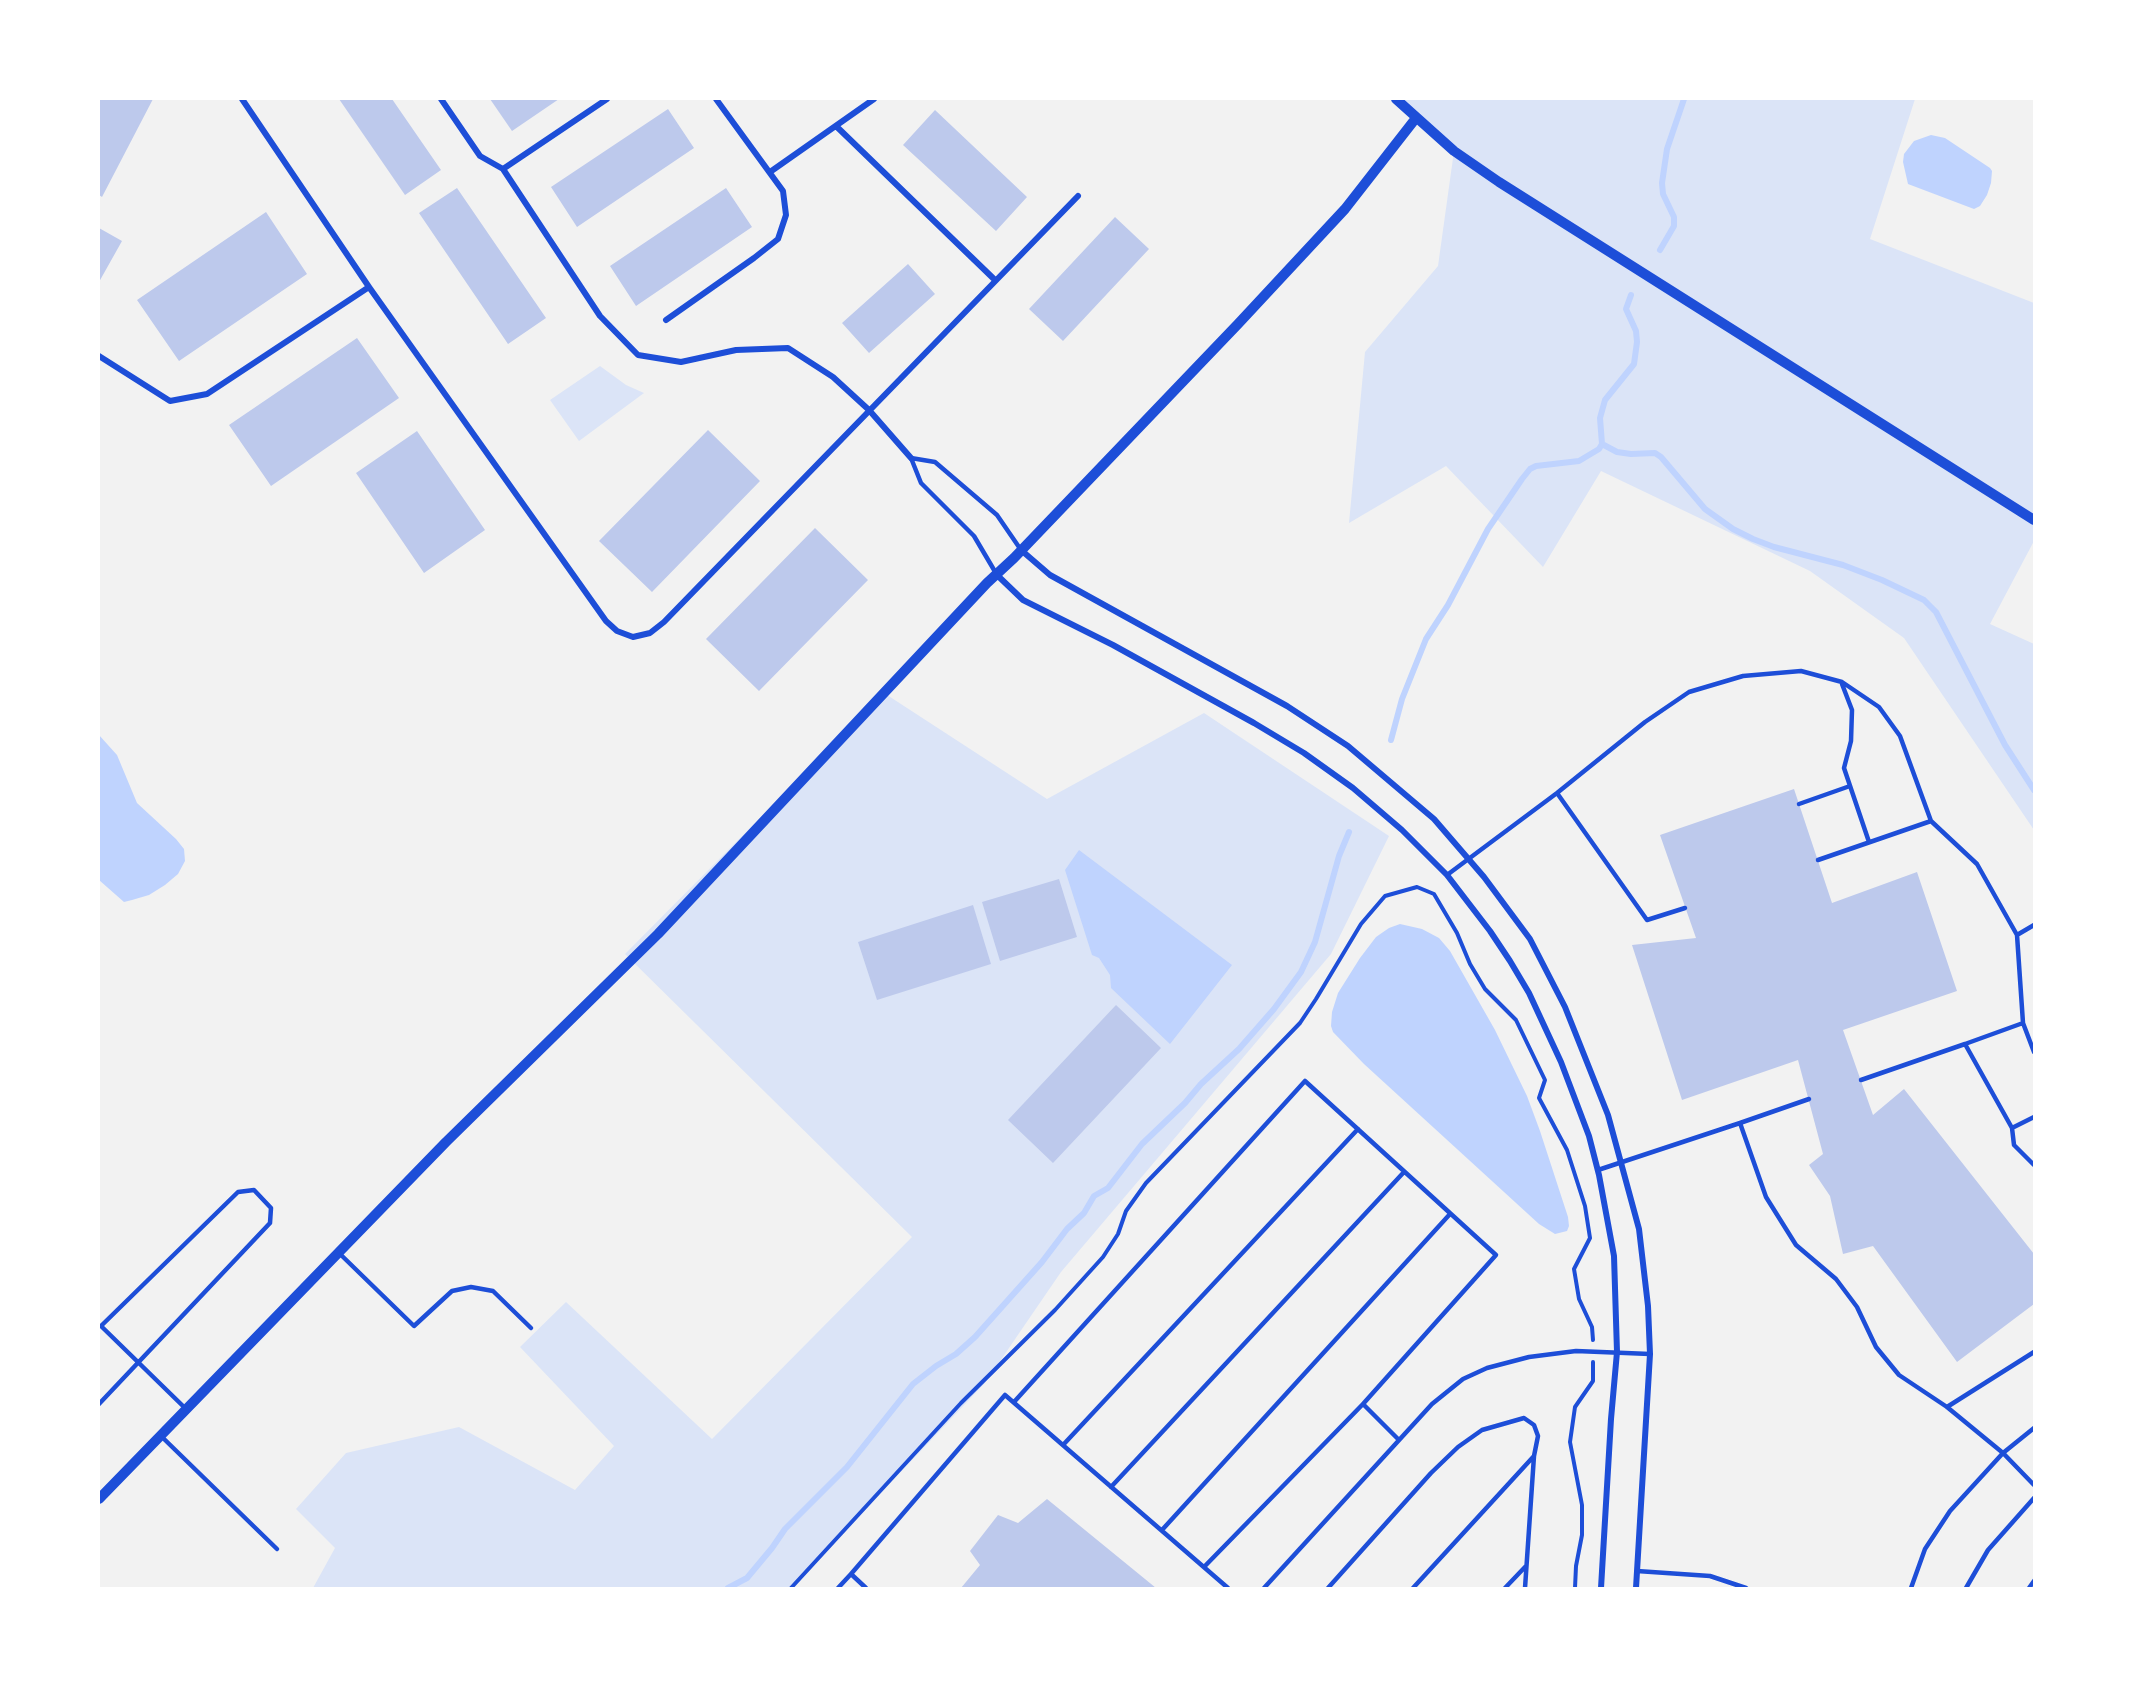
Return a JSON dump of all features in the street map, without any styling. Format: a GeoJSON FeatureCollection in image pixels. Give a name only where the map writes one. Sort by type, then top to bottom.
{"type":"FeatureCollection","features":[{"type":"Feature","properties":{"kind":"street"},"geometry":{"type":"LineString","coordinates":[[242,99],[369,287],[606,621],[617,632],[633,637],[650,633],[664,622],[1078,196]]}},
{"type":"Feature","properties":{"kind":"street"},"geometry":{"type":"LineString","coordinates":[[441,99],[480,156],[502,170],[600,316],[639,356],[681,362],[736,350],[788,348],[834,377],[869,410],[911,458]]}},
{"type":"Feature","properties":{"kind":"street"},"geometry":{"type":"LineString","coordinates":[[502,170],[607,99]]}},
{"type":"Feature","properties":{"kind":"street"},"geometry":{"type":"LineString","coordinates":[[666,320],[778,239],[786,215],[783,191],[716,99]]}},
{"type":"Feature","properties":{"kind":"street"},"geometry":{"type":"LineString","coordinates":[[770,172],[874,99]]}},
{"type":"Feature","properties":{"kind":"street"},"geometry":{"type":"LineString","coordinates":[[1396,99],[1454,151],[1499,182],[2034,520]]}},
{"type":"Feature","properties":{"kind":"street"},"geometry":{"type":"LineString","coordinates":[[99,1499],[162,1437],[446,1143],[658,934],[800,781],[1238,324],[1345,209],[1416,118]]}},
{"type":"Feature","properties":{"kind":"street"},"geometry":{"type":"LineString","coordinates":[[836,126],[995,280]]}},
{"type":"Feature","properties":{"kind":"street"},"geometry":{"type":"LineString","coordinates":[[99,356],[170,401],[207,394],[369,287]]}},
{"type":"Feature","properties":{"kind":"street"},"geometry":{"type":"LineString","coordinates":[[1021,550],[1050,575],[1256,689],[1318,725],[1348,746],[1434,819],[1530,939],[1565,1007],[1608,1115],[1622,1162],[1642,1249],[1650,1354],[1636,1588]]}},
{"type":"Feature","properties":{"kind":"street"},"geometry":{"type":"LineString","coordinates":[[997,575],[1023,600],[1113,645],[1254,723],[1321,764],[1378,808],[1447,875],[1490,931],[1529,993],[1561,1062],[1589,1136],[1598,1170],[1614,1256],[1617,1352],[1601,1588]]}},
{"type":"Feature","properties":{"kind":"lane"},"geometry":{"type":"LineString","coordinates":[[911,458],[935,462],[997,515],[1021,550]]}},
{"type":"Feature","properties":{"kind":"lane"},"geometry":{"type":"LineString","coordinates":[[911,458],[921,483],[974,536],[997,575]]}},
{"type":"Feature","properties":{"kind":"lane"},"geometry":{"type":"LineString","coordinates":[[1447,875],[1645,722],[1689,692],[1743,676],[1801,671],[1842,682],[1879,707],[1900,736],[1931,821],[1977,864],[2018,934],[2023,1023],[2034,1052]]}},
{"type":"Feature","properties":{"kind":"lane"},"geometry":{"type":"LineString","coordinates":[[1842,682],[1852,710],[1851,741],[1844,768],[1869,842]]}},
{"type":"Feature","properties":{"kind":"lane"},"geometry":{"type":"LineString","coordinates":[[1799,804],[1850,786]]}},
{"type":"Feature","properties":{"kind":"lane"},"geometry":{"type":"LineString","coordinates":[[1557,792],[1647,920],[1685,908]]}},
{"type":"Feature","properties":{"kind":"lane"},"geometry":{"type":"LineString","coordinates":[[1818,860],[1931,821]]}},
{"type":"Feature","properties":{"kind":"lane"},"geometry":{"type":"LineString","coordinates":[[2018,934],[2034,925]]}},
{"type":"Feature","properties":{"kind":"lane"},"geometry":{"type":"LineString","coordinates":[[1860,1080],[2023,1023]]}},
{"type":"Feature","properties":{"kind":"lane"},"geometry":{"type":"LineString","coordinates":[[1965,1044],[2012,1128],[2014,1145],[2034,1165]]}},
{"type":"Feature","properties":{"kind":"lane"},"geometry":{"type":"LineString","coordinates":[[1014,1402],[1305,1081],[1496,1255],[1363,1404],[1203,1567]]}},
{"type":"Feature","properties":{"kind":"lane"},"geometry":{"type":"LineString","coordinates":[[1598,1170],[1809,1099]]}},
{"type":"Feature","properties":{"kind":"lane"},"geometry":{"type":"LineString","coordinates":[[2012,1128],[2034,1117]]}},
{"type":"Feature","properties":{"kind":"lane"},"geometry":{"type":"LineString","coordinates":[[1740,1123],[1766,1197],[1796,1245],[1836,1279],[1857,1307],[1876,1347],[1899,1375],[1947,1407],[2003,1453],[2034,1485]]}},
{"type":"Feature","properties":{"kind":"lane"},"geometry":{"type":"LineString","coordinates":[[1063,1445],[1358,1130]]}},
{"type":"Feature","properties":{"kind":"lane"},"geometry":{"type":"LineString","coordinates":[[1111,1487],[1404,1172]]}},
{"type":"Feature","properties":{"kind":"lane"},"geometry":{"type":"LineString","coordinates":[[99,1404],[139,1363],[270,1223],[271,1208],[254,1190],[238,1192],[100,1325],[139,1363],[187,1410]]}},
{"type":"Feature","properties":{"kind":"lane"},"geometry":{"type":"LineString","coordinates":[[1162,1530],[1450,1214]]}},
{"type":"Feature","properties":{"kind":"lane"},"geometry":{"type":"LineString","coordinates":[[339,1253],[414,1326],[452,1291],[471,1287],[493,1291],[531,1328]]}},
{"type":"Feature","properties":{"kind":"lane"},"geometry":{"type":"LineString","coordinates":[[1264,1588],[1432,1404],[1463,1379],[1479,1371],[1529,1358],[1576,1351],[1650,1354]]}},
{"type":"Feature","properties":{"kind":"lane"},"geometry":{"type":"LineString","coordinates":[[1947,1407],[2034,1352]]}},
{"type":"Feature","properties":{"kind":"lane"},"geometry":{"type":"LineString","coordinates":[[838,1588],[1005,1395],[1228,1588]]}},
{"type":"Feature","properties":{"kind":"lane"},"geometry":{"type":"LineString","coordinates":[[1363,1404],[1399,1440]]}},
{"type":"Feature","properties":{"kind":"lane"},"geometry":{"type":"LineString","coordinates":[[1328,1588],[1431,1473],[1458,1447],[1482,1430],[1524,1418],[1534,1425],[1538,1436],[1534,1456],[1525,1588]]}},
{"type":"Feature","properties":{"kind":"lane"},"geometry":{"type":"LineString","coordinates":[[1911,1588],[1925,1549],[1950,1511],[2003,1453],[2034,1428]]}},
{"type":"Feature","properties":{"kind":"lane"},"geometry":{"type":"LineString","coordinates":[[162,1437],[277,1549]]}},
{"type":"Feature","properties":{"kind":"lane"},"geometry":{"type":"LineString","coordinates":[[1413,1588],[1534,1456]]}},
{"type":"Feature","properties":{"kind":"lane"},"geometry":{"type":"LineString","coordinates":[[1966,1588],[1988,1550],[2034,1498]]}},
{"type":"Feature","properties":{"kind":"lane"},"geometry":{"type":"LineString","coordinates":[[1505,1588],[1526,1566]]}},
{"type":"Feature","properties":{"kind":"lane"},"geometry":{"type":"LineString","coordinates":[[1637,1571],[1710,1576],[1746,1588]]}},
{"type":"Feature","properties":{"kind":"lane"},"geometry":{"type":"LineString","coordinates":[[851,1574],[866,1588]]}},
{"type":"Feature","properties":{"kind":"lane"},"geometry":{"type":"LineString","coordinates":[[2029,1588],[2034,1581]]}},
{"type":"Feature","properties":{"kind":"path"},"geometry":{"type":"LineString","coordinates":[[791,1588],[952,1412],[1055,1310],[1103,1257],[1118,1234],[1126,1211],[1146,1183],[1300,1023],[1360,924],[1384,896],[1417,887],[1434,894],[1485,988],[1516,1020],[1545,1080],[1539,1098],[1567,1150],[1585,1206],[1590,1238],[1574,1269],[1579,1299],[1592,1327],[1593,1381],[1575,1407],[1570,1442],[1582,1505],[1582,1535],[1576,1566],[1575,1588]]}},
{"type":"Feature","properties":{"kind":"shaded area"},"geometry":{"type":"Polygon","coordinates":[[[1395,99],[1915,99],[1870,239],[2034,303],[2034,541],[1990,624],[2034,644],[2034,830],[1904,638],[1810,571],[1601,471],[1543,567],[1446,466],[1349,523],[1365,352],[1438,266],[1454,151],[1395,99]]]}},
{"type":"Feature","properties":{"kind":"shaded area"},"geometry":{"type":"Polygon","coordinates":[[[600,366],[626,385],[644,393],[579,441],[550,400],[600,366]]]}},
{"type":"Feature","properties":{"kind":"shaded area"},"geometry":{"type":"Polygon","coordinates":[[[884,693],[1047,799],[1204,713],[1389,836],[1331,954],[1061,1272],[985,1383],[791,1588],[313,1588],[335,1548],[296,1509],[346,1453],[459,1427],[575,1490],[614,1446],[520,1347],[566,1302],[712,1439],[912,1237],[625,954],[884,693]]]}},
{"type":"Feature","properties":{"kind":"water"},"geometry":{"type":"Polygon","coordinates":[[[1931,135],[1945,138],[1990,168],[1991,183],[1980,206],[1974,209],[1908,184],[1903,162],[1904,154],[1914,141],[1931,135]]]}},
{"type":"Feature","properties":{"kind":"water"},"geometry":{"type":"Polygon","coordinates":[[[99,735],[117,755],[137,803],[184,849],[185,861],[178,874],[149,895],[124,902],[99,880],[99,735]]]}},
{"type":"Feature","properties":{"kind":"water"},"geometry":{"type":"Polygon","coordinates":[[[1079,850],[1232,965],[1170,1044],[1111,988],[1110,975],[1099,958],[1092,955],[1065,870],[1079,850]]]}},
{"type":"Feature","properties":{"kind":"water"},"geometry":{"type":"Polygon","coordinates":[[[1400,924],[1422,929],[1439,938],[1450,951],[1495,1030],[1527,1096],[1540,1131],[1568,1217],[1567,1231],[1555,1234],[1539,1224],[1364,1064],[1333,1032],[1332,1012],[1338,993],[1376,937],[1400,924]]]}},
{"type":"Feature","properties":{"kind":"building"},"geometry":{"type":"Polygon","coordinates":[[[99,99],[153,99],[102,197],[99,195],[99,99]]]}},
{"type":"Feature","properties":{"kind":"building"},"geometry":{"type":"Polygon","coordinates":[[[339,99],[392,99],[441,170],[405,195],[339,99]]]}},
{"type":"Feature","properties":{"kind":"building"},"geometry":{"type":"Polygon","coordinates":[[[490,99],[559,99],[512,131],[490,99]]]}},
{"type":"Feature","properties":{"kind":"building"},"geometry":{"type":"Polygon","coordinates":[[[668,109],[694,148],[577,227],[551,187],[668,109]]]}},
{"type":"Feature","properties":{"kind":"building"},"geometry":{"type":"Polygon","coordinates":[[[935,110],[1027,197],[996,231],[903,145],[935,110]]]}},
{"type":"Feature","properties":{"kind":"building"},"geometry":{"type":"Polygon","coordinates":[[[457,188],[546,318],[508,344],[419,213],[457,188]]]}},
{"type":"Feature","properties":{"kind":"building"},"geometry":{"type":"Polygon","coordinates":[[[726,188],[752,227],[636,306],[610,266],[726,188]]]}},
{"type":"Feature","properties":{"kind":"building"},"geometry":{"type":"Polygon","coordinates":[[[266,212],[307,274],[179,361],[137,300],[266,212]]]}},
{"type":"Feature","properties":{"kind":"building"},"geometry":{"type":"Polygon","coordinates":[[[1115,217],[1149,249],[1063,341],[1029,309],[1115,217]]]}},
{"type":"Feature","properties":{"kind":"building"},"geometry":{"type":"Polygon","coordinates":[[[99,228],[122,241],[99,282],[99,228]]]}},
{"type":"Feature","properties":{"kind":"building"},"geometry":{"type":"Polygon","coordinates":[[[908,264],[935,294],[869,353],[842,323],[908,264]]]}},
{"type":"Feature","properties":{"kind":"building"},"geometry":{"type":"Polygon","coordinates":[[[357,338],[399,398],[271,486],[229,425],[357,338]]]}},
{"type":"Feature","properties":{"kind":"building"},"geometry":{"type":"Polygon","coordinates":[[[708,430],[760,481],[652,592],[599,541],[708,430]]]}},
{"type":"Feature","properties":{"kind":"building"},"geometry":{"type":"Polygon","coordinates":[[[417,431],[485,530],[424,573],[356,473],[417,431]]]}},
{"type":"Feature","properties":{"kind":"building"},"geometry":{"type":"Polygon","coordinates":[[[815,528],[868,580],[759,691],[706,639],[815,528]]]}},
{"type":"Feature","properties":{"kind":"building"},"geometry":{"type":"Polygon","coordinates":[[[1794,789],[1832,903],[1917,872],[1957,991],[1843,1030],[1873,1115],[1904,1089],[2034,1254],[2034,1304],[1957,1362],[1873,1246],[1843,1254],[1830,1196],[1809,1165],[1823,1154],[1798,1060],[1682,1100],[1632,945],[1696,938],[1660,835],[1794,789]]]}},
{"type":"Feature","properties":{"kind":"building"},"geometry":{"type":"Polygon","coordinates":[[[1059,879],[1077,937],[1000,961],[982,902],[1059,879]]]}},
{"type":"Feature","properties":{"kind":"building"},"geometry":{"type":"Polygon","coordinates":[[[973,905],[991,964],[877,1000],[858,942],[973,905]]]}},
{"type":"Feature","properties":{"kind":"building"},"geometry":{"type":"Polygon","coordinates":[[[1116,1005],[1161,1048],[1053,1163],[1008,1120],[1116,1005]]]}},
{"type":"Feature","properties":{"kind":"building"},"geometry":{"type":"Polygon","coordinates":[[[1047,1499],[1156,1588],[961,1588],[980,1565],[970,1551],[998,1515],[1018,1523],[1047,1499]]]}},
{"type":"Feature","properties":{"kind":"waterway"},"geometry":{"type":"LineString","coordinates":[[1660,250],[1674,226],[1674,217],[1663,194],[1662,183],[1667,149],[1684,99]]}},
{"type":"Feature","properties":{"kind":"waterway"},"geometry":{"type":"LineString","coordinates":[[1391,740],[1402,699],[1426,639],[1448,605],[1488,529],[1522,479],[1530,469],[1536,466],[1579,461],[1599,449],[1602,444],[1600,418],[1605,400],[1634,364],[1636,331],[1626,309],[1631,295]]}},
{"type":"Feature","properties":{"kind":"waterway"},"geometry":{"type":"LineString","coordinates":[[1602,444],[1617,452],[1655,453],[1661,457],[1705,509],[1733,529],[1753,539],[1774,547],[1843,565],[1924,600],[1936,612],[2005,745],[2034,790]]}},
{"type":"Feature","properties":{"kind":"waterway"},"geometry":{"type":"LineString","coordinates":[[728,1588],[747,1578],[785,1529],[847,1467],[913,1384],[956,1354],[975,1337],[1042,1262],[1067,1229],[1084,1213],[1094,1196],[1108,1188],[1142,1144],[1239,1049],[1274,1009],[1301,972],[1315,942],[1339,856],[1349,832]]}}]}
